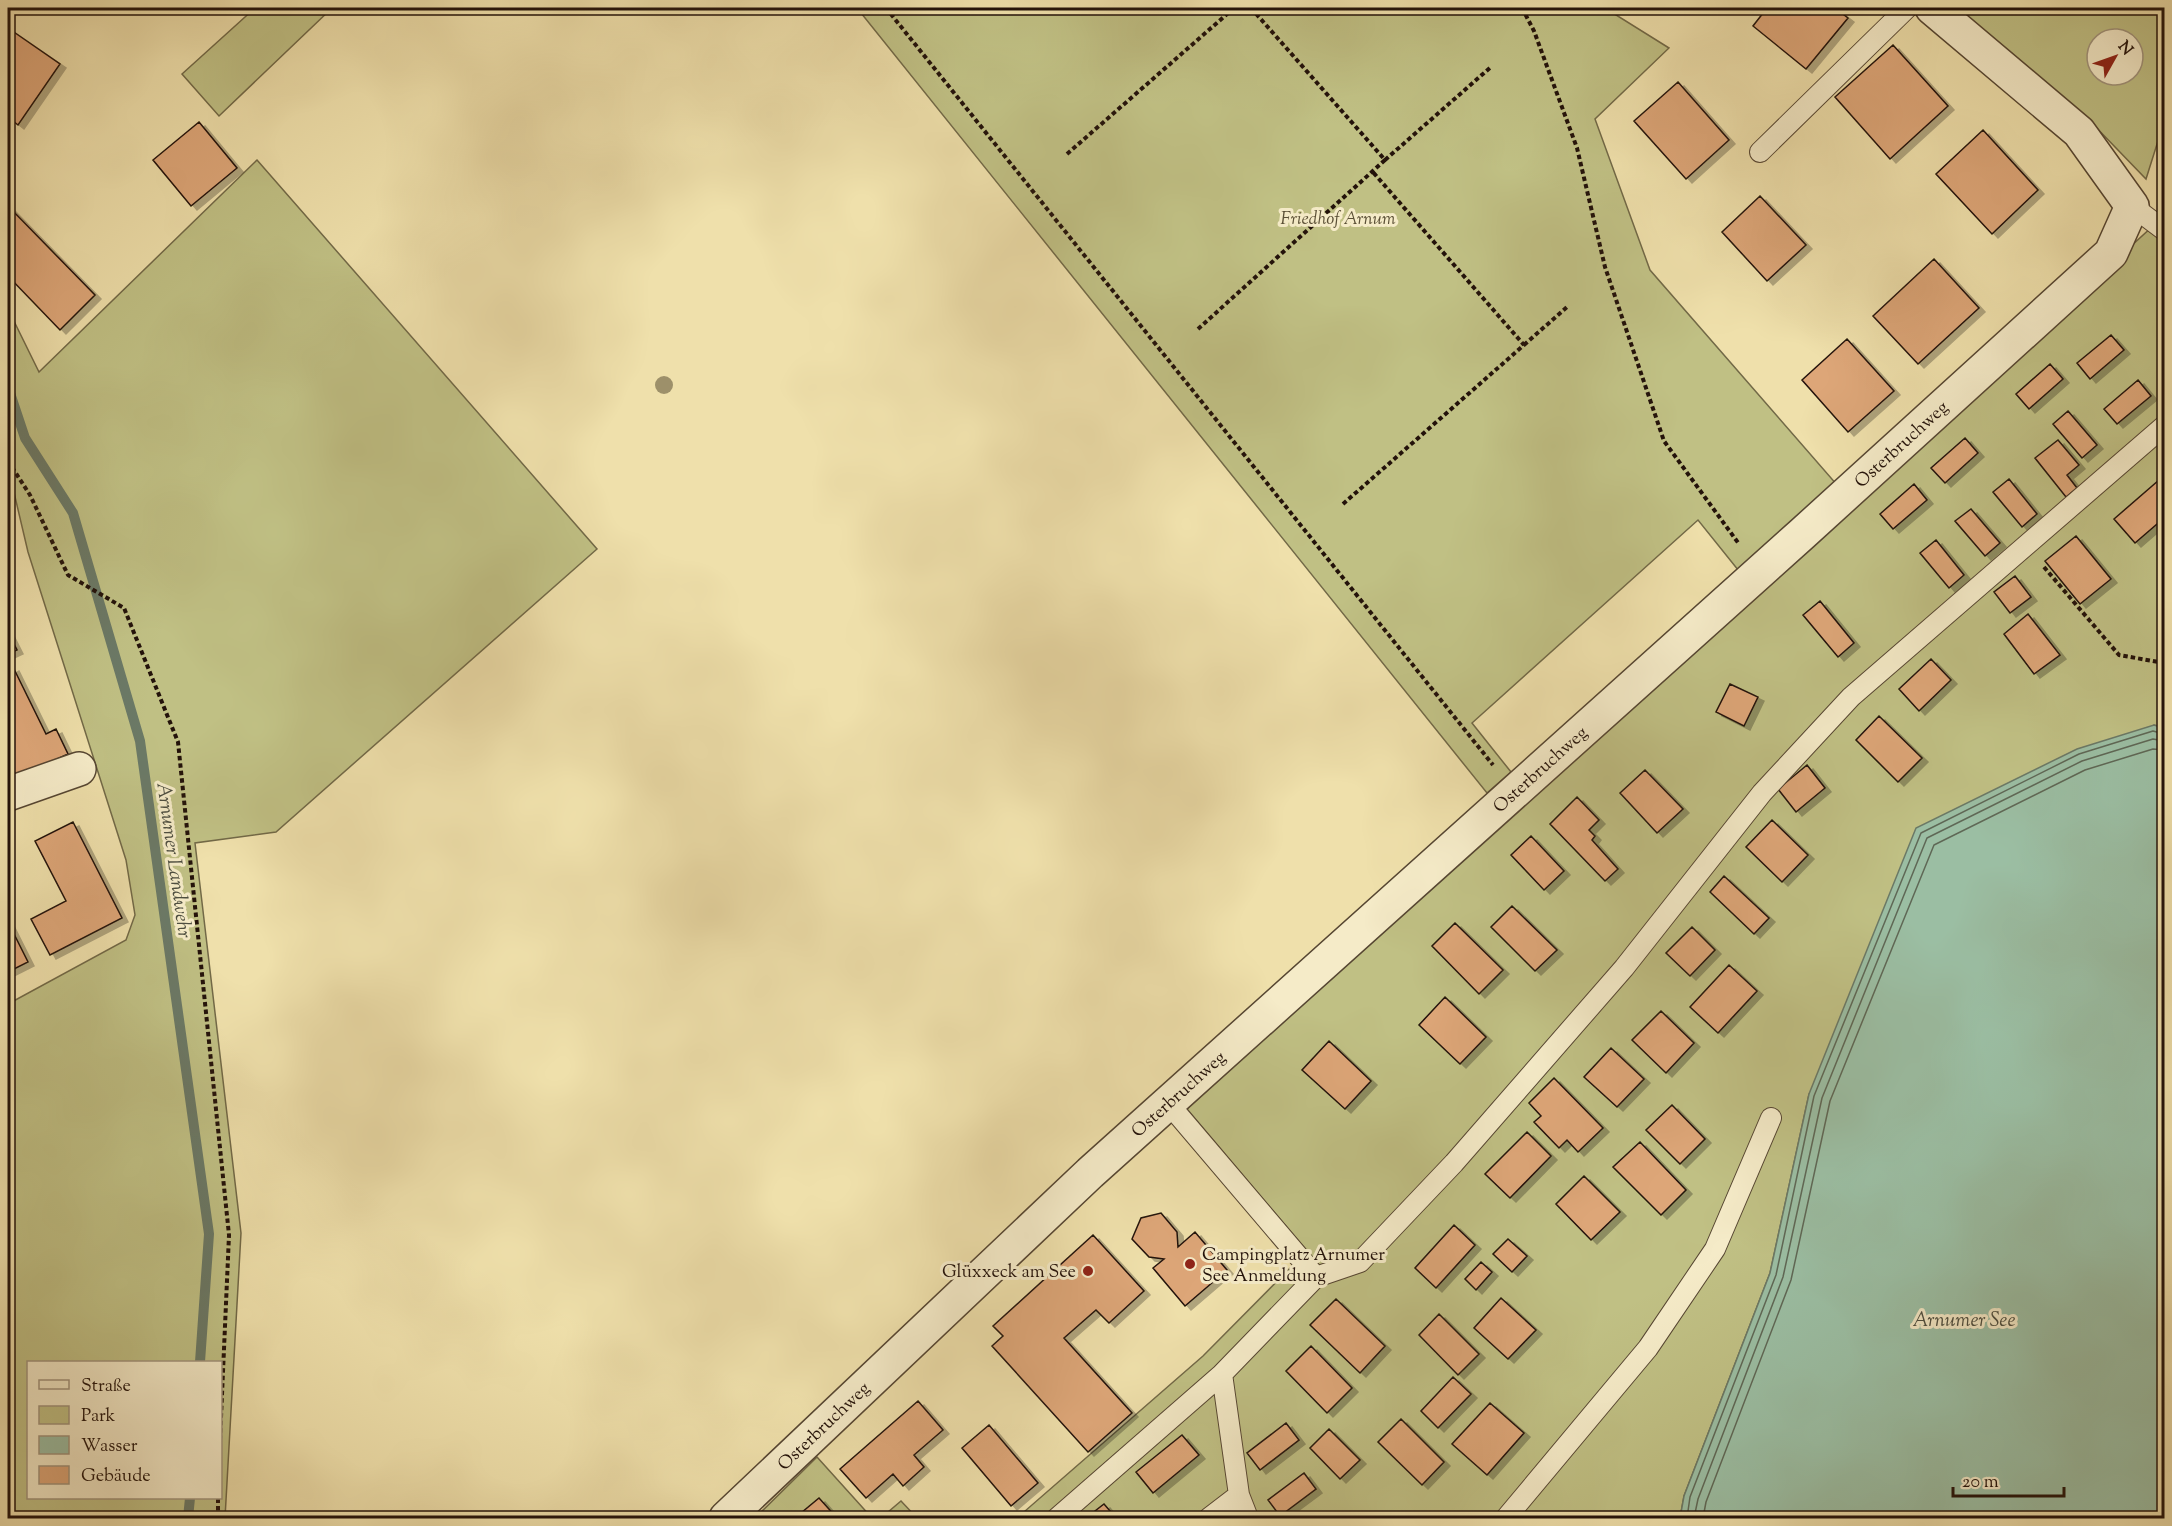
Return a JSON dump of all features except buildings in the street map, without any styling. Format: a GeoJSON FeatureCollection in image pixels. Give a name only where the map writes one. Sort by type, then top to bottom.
{"type":"FeatureCollection","features":[{"type":"Feature","properties":{"kind":"street"},"geometry":{"type":"LineString","coordinates":[[1932,8],[2079,132],[2132,206]]}},
{"type":"Feature","properties":{"kind":"street","name":"Osterbruchweg"},"geometry":{"type":"LineString","coordinates":[[726,1518],[1090,1173],[1760,572],[2111,253],[2132,206]]}},
{"type":"Feature","properties":{"kind":"street"},"geometry":{"type":"LineString","coordinates":[[8,794],[79,770]]}},
{"type":"Feature","properties":{"kind":"lane"},"geometry":{"type":"LineString","coordinates":[[1760,152],[1907,8]]}},
{"type":"Feature","properties":{"kind":"lane"},"geometry":{"type":"LineString","coordinates":[[2132,206],[2164,230]]}},
{"type":"Feature","properties":{"kind":"lane"},"geometry":{"type":"LineString","coordinates":[[1057,1518],[1222,1374],[1316,1277],[1360,1262],[1454,1163],[1624,968],[1762,793],[1851,697],[2164,426]]}},
{"type":"Feature","properties":{"kind":"lane"},"geometry":{"type":"LineString","coordinates":[[1168,1103],[1316,1277]]}},
{"type":"Feature","properties":{"kind":"lane"},"geometry":{"type":"LineString","coordinates":[[1506,1518],[1648,1348],[1715,1249],[1771,1118]]}},
{"type":"Feature","properties":{"kind":"lane"},"geometry":{"type":"LineString","coordinates":[[1222,1374],[1239,1495],[1248,1518]]}},
{"type":"Feature","properties":{"kind":"lane"},"geometry":{"type":"LineString","coordinates":[[1209,1518],[1239,1495]]}},
{"type":"Feature","properties":{"kind":"path"},"geometry":{"type":"LineString","coordinates":[[886,8],[1515,792]]}},
{"type":"Feature","properties":{"kind":"path"},"geometry":{"type":"LineString","coordinates":[[1067,154],[1234,8]]}},
{"type":"Feature","properties":{"kind":"path"},"geometry":{"type":"LineString","coordinates":[[1251,8],[1385,160]]}},
{"type":"Feature","properties":{"kind":"path"},"geometry":{"type":"LineString","coordinates":[[1522,8],[1534,31],[1577,148],[1605,267],[1664,441],[1760,572]]}},
{"type":"Feature","properties":{"kind":"path"},"geometry":{"type":"LineString","coordinates":[[1198,329],[1492,66]]}},
{"type":"Feature","properties":{"kind":"path"},"geometry":{"type":"LineString","coordinates":[[1372,171],[1524,345]]}},
{"type":"Feature","properties":{"kind":"path"},"geometry":{"type":"LineString","coordinates":[[1343,504],[1567,307]]}},
{"type":"Feature","properties":{"kind":"path"},"geometry":{"type":"LineString","coordinates":[[8,461],[30,495],[68,575],[124,608],[178,742],[229,1235],[222,1394]]}},
{"type":"Feature","properties":{"kind":"path"},"geometry":{"type":"LineString","coordinates":[[2026,546],[2119,655],[2164,663]]}},
{"type":"Feature","properties":{"kind":"path"},"geometry":{"type":"LineString","coordinates":[[218,1499],[218,1518]]}},
{"type":"Feature","properties":{"kind":"green space"},"geometry":{"type":"Polygon","coordinates":[[[255,8],[332,8],[219,116],[182,74],[255,8]]]}},
{"type":"Feature","properties":{"kind":"green space","name":"Friedhof Arnum"},"geometry":{"type":"Polygon","coordinates":[[[857,8],[1605,8],[1669,48],[1595,119],[1650,270],[1851,501],[2164,216],[2164,728],[2154,725],[1809,1094],[1770,1273],[1684,1496],[1680,1518],[1017,1518],[1203,1356],[1307,1251],[1187,1109],[1755,591],[1698,520],[1472,723],[1511,772],[1487,793],[857,8]]]}},
{"type":"Feature","properties":{"kind":"green space"},"geometry":{"type":"Polygon","coordinates":[[[1954,8],[2164,8],[2164,122],[2146,179],[2088,119],[1954,8]]]}},
{"type":"Feature","properties":{"kind":"green space"},"geometry":{"type":"Polygon","coordinates":[[[257,160],[597,549],[276,832],[195,843],[241,1233],[225,1518],[8,1518],[8,1004],[126,940],[135,915],[126,860],[28,552],[8,467],[8,309],[39,372],[257,160]]]}},
{"type":"Feature","properties":{"kind":"green space"},"geometry":{"type":"Polygon","coordinates":[[[817,1457],[872,1518],[755,1518],[817,1457]]]}},
{"type":"Feature","properties":{"kind":"green space"},"geometry":{"type":"Polygon","coordinates":[[[901,1501],[917,1518],[881,1518],[901,1501]]]}},
{"type":"Feature","properties":{"kind":"water","name":"Arnumer See"},"geometry":{"type":"Polygon","coordinates":[[[2154,725],[2164,728],[2164,1518],[1680,1518],[1684,1496],[1770,1273],[1809,1094],[1916,828],[2077,749],[2154,725]]]}},
{"type":"Feature","properties":{"kind":"waterway","name":"Arnumer Landwehr"},"geometry":{"type":"LineString","coordinates":[[8,387],[25,438],[73,513],[140,741],[209,1234],[200,1361]]}},
{"type":"Feature","properties":{"kind":"waterway","name":"Arnumer Landwehr"},"geometry":{"type":"LineString","coordinates":[[188,1518],[190,1499]]}},
{"type":"Feature","properties":{"kind":"place","name":"Campingplatz Arnumer See Anmeldung"},"geometry":{"type":"Point","coordinates":[1190,1264]}},
{"type":"Feature","properties":{"kind":"place","name":"Glüxxeck am See"},"geometry":{"type":"Point","coordinates":[1088,1271]}}]}
